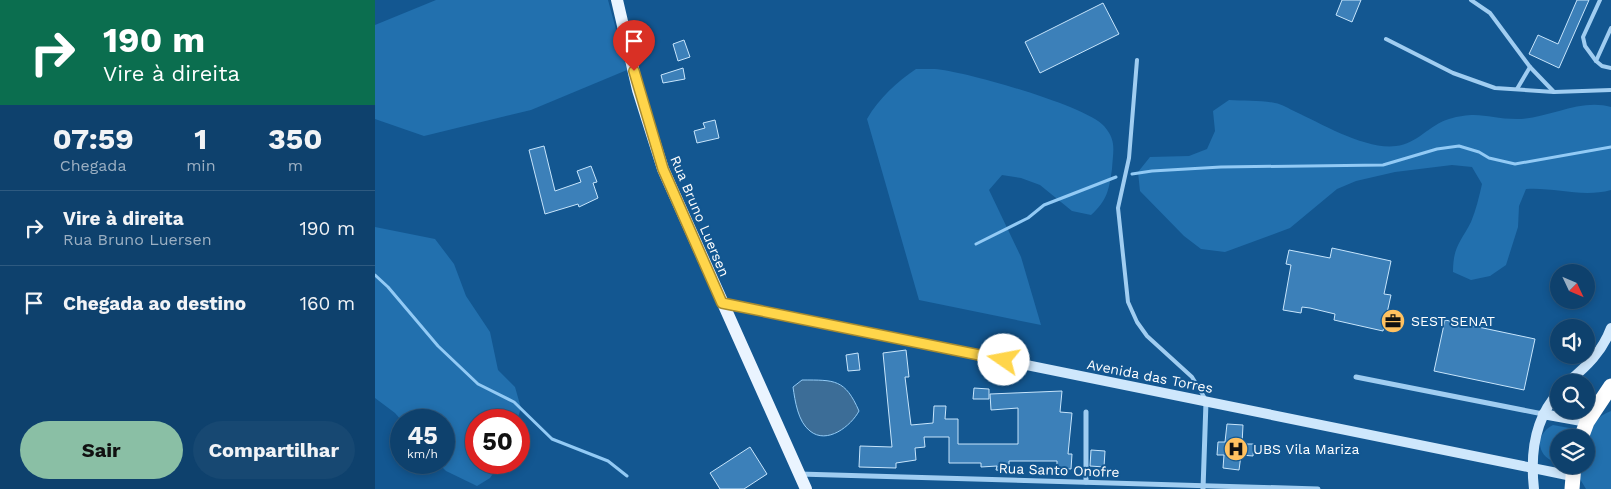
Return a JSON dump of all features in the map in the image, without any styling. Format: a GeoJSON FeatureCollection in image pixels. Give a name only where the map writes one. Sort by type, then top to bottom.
{"type":"FeatureCollection","features":[{"type":"Feature","properties":{"kind":"highway"},"geometry":{"type":"LineString","coordinates":[[1584,429],[1611,386]]}},
{"type":"Feature","properties":{"kind":"highway"},"geometry":{"type":"LineString","coordinates":[[1587,422],[1604,410],[1611,408]]}},
{"type":"Feature","properties":{"kind":"main road","name":"Rua Bruno Luersen"},"geometry":{"type":"LineString","coordinates":[[617,0],[638,90],[663,169],[806,489]]}},
{"type":"Feature","properties":{"kind":"main road","name":"Avenida das Torres"},"geometry":{"type":"LineString","coordinates":[[722,303],[1532,467],[1574,480]]}},
{"type":"Feature","properties":{"kind":"main road"},"geometry":{"type":"LineString","coordinates":[[1578,374],[1591,363],[1601,349],[1611,328]]}},
{"type":"Feature","properties":{"kind":"main road"},"geometry":{"type":"LineString","coordinates":[[1534,489],[1533,449],[1543,414],[1550,404]]}},
{"type":"Feature","properties":{"kind":"main road"},"geometry":{"type":"LineString","coordinates":[[1543,414],[1587,422]]}},
{"type":"Feature","properties":{"kind":"street"},"geometry":{"type":"LineString","coordinates":[[1356,377],[1543,414]]}},
{"type":"Feature","properties":{"kind":"street"},"geometry":{"type":"LineString","coordinates":[[1203,487],[1207,401]]}},
{"type":"Feature","properties":{"kind":"street"},"geometry":{"type":"LineString","coordinates":[[1086,482],[1087,412]]}},
{"type":"Feature","properties":{"kind":"street","name":"Rua Santo Onofre"},"geometry":{"type":"LineString","coordinates":[[799,474],[1318,489]]}},
{"type":"Feature","properties":{"kind":"lane"},"geometry":{"type":"LineString","coordinates":[[1471,0],[1490,13],[1530,67],[1554,92]]}},
{"type":"Feature","properties":{"kind":"lane"},"geometry":{"type":"LineString","coordinates":[[1600,0],[1583,37],[1585,46],[1596,61],[1601,66],[1611,68]]}},
{"type":"Feature","properties":{"kind":"lane"},"geometry":{"type":"LineString","coordinates":[[1596,61],[1611,28]]}},
{"type":"Feature","properties":{"kind":"lane"},"geometry":{"type":"LineString","coordinates":[[1386,40],[1453,73],[1495,88],[1554,92],[1611,90]]}},
{"type":"Feature","properties":{"kind":"lane"},"geometry":{"type":"LineString","coordinates":[[1137,60],[1129,158],[1118,208],[1128,302],[1137,322],[1147,336],[1192,377],[1207,401]]}},
{"type":"Feature","properties":{"kind":"lane"},"geometry":{"type":"LineString","coordinates":[[1517,89],[1530,67]]}},
{"type":"Feature","properties":{"kind":"shaded area"},"geometry":{"type":"Polygon","coordinates":[[[436,0],[608,0],[627,70],[531,110],[424,136],[375,119],[375,25],[436,0]]]}},
{"type":"Feature","properties":{"kind":"shaded area"},"geometry":{"type":"Polygon","coordinates":[[[916,69],[950,71],[1051,100],[1093,118],[1104,126],[1111,136],[1113,141],[1112,169],[1108,189],[1101,205],[1091,215],[1072,211],[1040,185],[1021,178],[1002,175],[989,190],[1021,257],[1041,325],[919,300],[867,119],[889,91],[916,69]]]}},
{"type":"Feature","properties":{"kind":"shaded area"},"geometry":{"type":"Polygon","coordinates":[[[1229,100],[1264,101],[1283,105],[1345,135],[1371,144],[1384,146],[1403,145],[1435,125],[1459,116],[1476,115],[1517,119],[1540,116],[1588,105],[1611,107],[1611,190],[1579,193],[1547,189],[1526,189],[1519,206],[1518,227],[1506,265],[1490,276],[1471,280],[1453,272],[1453,264],[1458,245],[1473,217],[1482,184],[1472,167],[1452,165],[1395,172],[1356,181],[1337,189],[1290,228],[1225,252],[1201,249],[1184,236],[1140,191],[1138,172],[1150,157],[1189,156],[1207,149],[1215,131],[1213,111],[1229,100]]]}},
{"type":"Feature","properties":{"kind":"shaded area"},"geometry":{"type":"Polygon","coordinates":[[[375,227],[435,239],[454,264],[466,296],[490,332],[498,370],[515,387],[521,408],[465,409],[465,474],[493,474],[490,478],[477,486],[452,474],[455,474],[455,409],[390,409],[375,398],[375,227]]]}},
{"type":"Feature","properties":{"kind":"shaded area"},"geometry":{"type":"Polygon","coordinates":[[[802,380],[831,381],[844,387],[854,400],[859,411],[838,432],[824,436],[817,435],[806,427],[796,405],[793,387],[802,380]]]}},
{"type":"Feature","properties":{"kind":"shaded area"},"geometry":{"type":"Polygon","coordinates":[[[1611,411],[1611,489],[1586,489],[1580,479],[1580,474],[1595,474],[1595,429],[1591,429],[1596,420],[1611,411]]]}},
{"type":"Feature","properties":{"kind":"shaded area"},"geometry":{"type":"Polygon","coordinates":[[[1553,425],[1575,429],[1550,429],[1550,460],[1542,452],[1540,446],[1542,435],[1553,425]]]}},
{"type":"Feature","properties":{"kind":"building"},"geometry":{"type":"Polygon","coordinates":[[[1342,0],[1361,0],[1352,22],[1336,15],[1342,0]]]}},
{"type":"Feature","properties":{"kind":"building"},"geometry":{"type":"Polygon","coordinates":[[[1577,0],[1589,0],[1559,68],[1529,54],[1538,35],[1558,44],[1577,0]]]}},
{"type":"Feature","properties":{"kind":"building"},"geometry":{"type":"Polygon","coordinates":[[[1103,3],[1119,34],[1040,73],[1025,42],[1103,3]]]}},
{"type":"Feature","properties":{"kind":"building"},"geometry":{"type":"Polygon","coordinates":[[[684,40],[690,57],[678,61],[673,44],[684,40]]]}},
{"type":"Feature","properties":{"kind":"building"},"geometry":{"type":"Polygon","coordinates":[[[683,68],[685,79],[663,83],[661,75],[683,68]]]}},
{"type":"Feature","properties":{"kind":"building"},"geometry":{"type":"Polygon","coordinates":[[[715,120],[719,138],[697,143],[694,131],[705,128],[703,123],[715,120]]]}},
{"type":"Feature","properties":{"kind":"building"},"geometry":{"type":"Polygon","coordinates":[[[544,146],[555,191],[581,182],[577,171],[591,166],[597,182],[593,183],[598,198],[579,207],[578,204],[545,214],[529,150],[544,146]]]}},
{"type":"Feature","properties":{"kind":"building"},"geometry":{"type":"Polygon","coordinates":[[[1332,248],[1391,261],[1384,294],[1391,295],[1383,331],[1334,320],[1335,314],[1310,308],[1302,307],[1301,313],[1283,310],[1291,265],[1286,264],[1289,250],[1330,258],[1332,248]]]}},
{"type":"Feature","properties":{"kind":"building"},"geometry":{"type":"Polygon","coordinates":[[[1445,320],[1535,339],[1524,390],[1434,371],[1445,320]]]}},
{"type":"Feature","properties":{"kind":"building"},"geometry":{"type":"Polygon","coordinates":[[[906,350],[909,377],[905,377],[911,425],[933,423],[934,406],[946,406],[945,419],[958,419],[958,444],[1018,444],[1018,408],[991,410],[990,394],[1062,391],[1060,412],[1072,413],[1068,454],[1072,454],[1071,469],[1057,468],[1057,461],[1009,461],[1009,471],[996,470],[997,466],[981,467],[981,463],[949,463],[949,437],[924,437],[925,447],[915,448],[916,460],[896,463],[896,468],[859,467],[860,446],[892,447],[883,353],[906,350]]]}},
{"type":"Feature","properties":{"kind":"building"},"geometry":{"type":"Polygon","coordinates":[[[858,353],[860,370],[848,371],[846,355],[858,353]]]}},
{"type":"Feature","properties":{"kind":"building"},"geometry":{"type":"Polygon","coordinates":[[[974,388],[989,389],[989,399],[973,399],[974,388]]]}},
{"type":"Feature","properties":{"kind":"building","name":"UBS Vila Mariza"},"geometry":{"type":"Polygon","coordinates":[[[1227,424],[1243,425],[1242,444],[1254,444],[1253,456],[1241,455],[1239,470],[1223,468],[1224,455],[1217,455],[1218,442],[1225,442],[1227,424]]]}},
{"type":"Feature","properties":{"kind":"building"},"geometry":{"type":"Polygon","coordinates":[[[750,447],[767,474],[744,489],[720,489],[710,473],[750,447]]]}},
{"type":"Feature","properties":{"kind":"building"},"geometry":{"type":"Polygon","coordinates":[[[1091,450],[1105,451],[1104,467],[1090,466],[1091,450]]]}},
{"type":"Feature","properties":{"kind":"waterway"},"geometry":{"type":"LineString","coordinates":[[1132,174],[1221,167],[1383,165],[1437,149],[1459,146],[1479,152],[1489,158],[1515,164],[1611,147]]}},
{"type":"Feature","properties":{"kind":"waterway"},"geometry":{"type":"LineString","coordinates":[[976,244],[1028,218],[1044,205],[1116,177]]}},
{"type":"Feature","properties":{"kind":"waterway"},"geometry":{"type":"LineString","coordinates":[[375,275],[388,287],[438,346],[478,384],[514,402],[552,439],[608,461],[627,476]]}},
{"type":"Feature","properties":{"kind":"place","name":"SEST SENAT"},"geometry":{"type":"Point","coordinates":[1393,321]}},
{"type":"Feature","properties":{"kind":"place","name":"UBS Vila Mariza"},"geometry":{"type":"Point","coordinates":[1236,449]}},
{"type":"Feature","properties":{"kind":"route"},"geometry":{"type":"LineString","coordinates":[[634,71],[648,125],[663,169],[722,303],[1004,360]]}}]}
